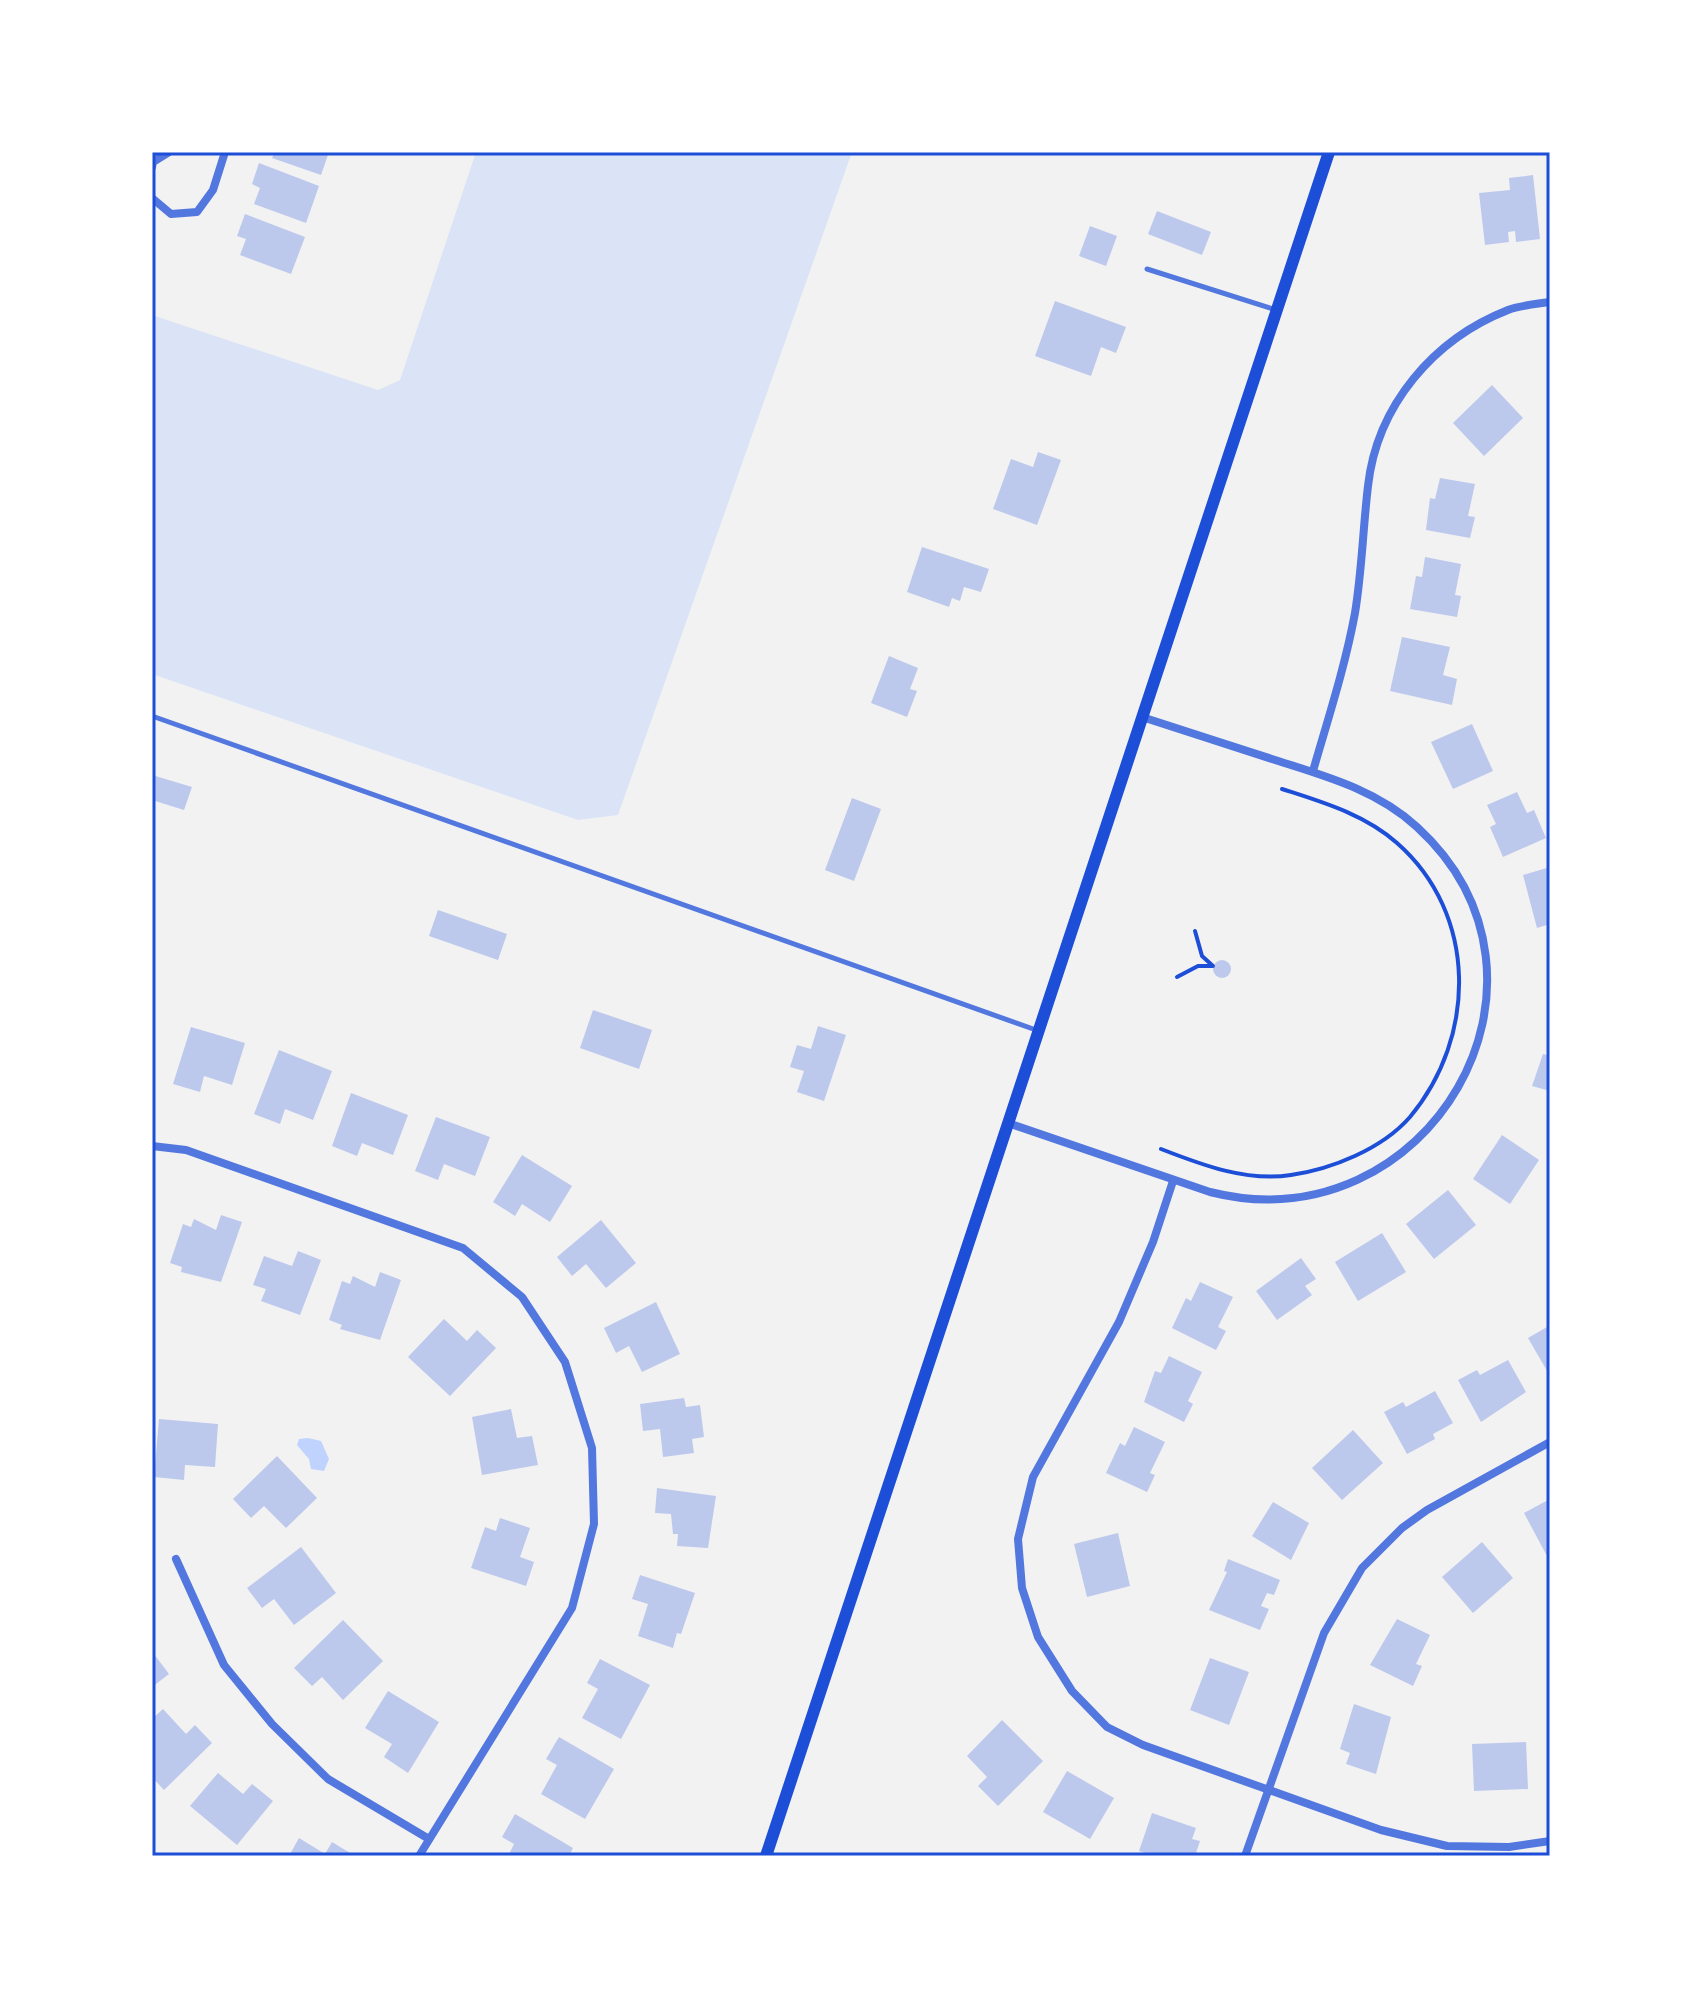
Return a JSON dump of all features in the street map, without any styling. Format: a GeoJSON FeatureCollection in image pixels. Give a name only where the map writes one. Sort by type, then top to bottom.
{"type":"FeatureCollection","features":[{"type":"Feature","properties":{"kind":"main road"},"geometry":{"type":"LineString","coordinates":[[766,1856],[1329,152]]}},
{"type":"Feature","properties":{"kind":"street"},"geometry":{"type":"LineString","coordinates":[[152,167],[153,162],[169,152]]}},
{"type":"Feature","properties":{"kind":"street"},"geometry":{"type":"LineString","coordinates":[[152,198],[171,214],[197,212],[213,190],[225,152]]}},
{"type":"Feature","properties":{"kind":"street"},"geometry":{"type":"LineString","coordinates":[[1313,771],[1346,655],[1360,575],[1368,485],[1377,444],[1387,420],[1415,376],[1452,340],[1510,309],[1550,302]]}},
{"type":"Feature","properties":{"kind":"street"},"geometry":{"type":"LineString","coordinates":[[1008,1123],[1224,1196],[1281,1201],[1351,1185],[1395,1160],[1425,1133],[1453,1096],[1473,1059],[1484,1012],[1485,968],[1476,919],[1458,880],[1433,842],[1397,810],[1313,771],[1142,717]]}},
{"type":"Feature","properties":{"kind":"street"},"geometry":{"type":"LineString","coordinates":[[152,1146],[186,1150],[463,1248],[522,1297],[565,1362],[592,1448],[594,1524],[572,1608],[419,1856]]}},
{"type":"Feature","properties":{"kind":"street"},"geometry":{"type":"LineString","coordinates":[[1173,1181],[1149,1253],[1119,1322],[1033,1477],[1018,1539],[1022,1588],[1038,1637],[1072,1691],[1107,1727],[1143,1745],[1381,1830],[1447,1846],[1509,1847],[1550,1841]]}},
{"type":"Feature","properties":{"kind":"street"},"geometry":{"type":"LineString","coordinates":[[1245,1856],[1324,1633],[1362,1568],[1394,1535],[1427,1510],[1550,1442]]}},
{"type":"Feature","properties":{"kind":"street"},"geometry":{"type":"LineString","coordinates":[[176,1559],[224,1665],[272,1724],[328,1779],[429,1839]]}},
{"type":"Feature","properties":{"kind":"lane"},"geometry":{"type":"LineString","coordinates":[[1147,269],[1277,310]]}},
{"type":"Feature","properties":{"kind":"lane"},"geometry":{"type":"LineString","coordinates":[[152,716],[1037,1030]]}},
{"type":"Feature","properties":{"kind":"path"},"geometry":{"type":"LineString","coordinates":[[1161,1149],[1199,1164],[1263,1177],[1290,1176],[1338,1164],[1385,1137],[1409,1118],[1446,1056],[1458,1021],[1458,954],[1441,900],[1420,868],[1397,842],[1360,817],[1282,789]]}},
{"type":"Feature","properties":{"kind":"path"},"geometry":{"type":"LineString","coordinates":[[1328,803],[1331,794]]}},
{"type":"Feature","properties":{"kind":"path"},"geometry":{"type":"LineString","coordinates":[[1177,977],[1198,966],[1213,966],[1202,956],[1195,931]]}},
{"type":"Feature","properties":{"kind":"shaded area"},"geometry":{"type":"Polygon","coordinates":[[[476,152],[852,152],[618,815],[578,820],[152,674],[152,315],[378,390],[400,380],[476,152]]]}},
{"type":"Feature","properties":{"kind":"water"},"geometry":{"type":"Polygon","coordinates":[[[299,1439],[321,1441],[329,1459],[324,1471],[311,1469],[309,1459],[297,1445],[299,1439]]]}},
{"type":"Feature","properties":{"kind":"building"},"geometry":{"type":"Polygon","coordinates":[[[275,152],[329,152],[321,175],[272,158],[275,152]]]}},
{"type":"Feature","properties":{"kind":"building"},"geometry":{"type":"Polygon","coordinates":[[[259,163],[319,186],[306,223],[254,204],[260,188],[252,184],[259,163]]]}},
{"type":"Feature","properties":{"kind":"building"},"geometry":{"type":"Polygon","coordinates":[[[1533,175],[1540,239],[1516,242],[1515,231],[1508,232],[1509,242],[1485,245],[1479,193],[1510,190],[1509,178],[1533,175]]]}},
{"type":"Feature","properties":{"kind":"building"},"geometry":{"type":"Polygon","coordinates":[[[1157,211],[1211,232],[1202,255],[1148,234],[1157,211]]]}},
{"type":"Feature","properties":{"kind":"building"},"geometry":{"type":"Polygon","coordinates":[[[245,214],[305,237],[291,274],[240,255],[246,239],[237,236],[245,214]]]}},
{"type":"Feature","properties":{"kind":"building"},"geometry":{"type":"Polygon","coordinates":[[[1090,226],[1117,236],[1106,266],[1079,256],[1090,226]]]}},
{"type":"Feature","properties":{"kind":"building"},"geometry":{"type":"Polygon","coordinates":[[[1055,301],[1126,327],[1116,353],[1101,347],[1091,376],[1035,356],[1055,301]]]}},
{"type":"Feature","properties":{"kind":"building"},"geometry":{"type":"Polygon","coordinates":[[[1492,385],[1523,418],[1484,456],[1453,423],[1492,385]]]}},
{"type":"Feature","properties":{"kind":"building"},"geometry":{"type":"Polygon","coordinates":[[[1038,452],[1061,460],[1037,525],[993,509],[1011,459],[1033,467],[1038,452]]]}},
{"type":"Feature","properties":{"kind":"building"},"geometry":{"type":"Polygon","coordinates":[[[1440,478],[1475,484],[1468,516],[1475,517],[1470,538],[1426,530],[1430,498],[1435,499],[1440,478]]]}},
{"type":"Feature","properties":{"kind":"building"},"geometry":{"type":"Polygon","coordinates":[[[922,547],[989,569],[981,592],[964,587],[960,601],[952,598],[949,607],[907,592],[922,547]]]}},
{"type":"Feature","properties":{"kind":"building"},"geometry":{"type":"Polygon","coordinates":[[[1425,557],[1461,564],[1455,595],[1461,596],[1457,617],[1410,609],[1416,576],[1422,577],[1425,557]]]}},
{"type":"Feature","properties":{"kind":"building"},"geometry":{"type":"Polygon","coordinates":[[[1402,637],[1450,647],[1443,675],[1457,679],[1452,705],[1390,691],[1402,637]]]}},
{"type":"Feature","properties":{"kind":"building"},"geometry":{"type":"Polygon","coordinates":[[[889,656],[918,668],[910,689],[917,691],[907,717],[871,703],[889,656]]]}},
{"type":"Feature","properties":{"kind":"building"},"geometry":{"type":"Polygon","coordinates":[[[1472,724],[1493,771],[1453,789],[1431,742],[1472,724]]]}},
{"type":"Feature","properties":{"kind":"building"},"geometry":{"type":"Polygon","coordinates":[[[152,775],[192,787],[184,810],[152,800],[152,775]]]}},
{"type":"Feature","properties":{"kind":"building"},"geometry":{"type":"Polygon","coordinates":[[[1517,792],[1527,813],[1534,810],[1546,838],[1503,857],[1490,827],[1496,824],[1487,805],[1517,792]]]}},
{"type":"Feature","properties":{"kind":"building"},"geometry":{"type":"Polygon","coordinates":[[[852,798],[881,809],[854,881],[825,870],[852,798]]]}},
{"type":"Feature","properties":{"kind":"building"},"geometry":{"type":"Polygon","coordinates":[[[1550,867],[1550,924],[1537,928],[1523,875],[1550,867]]]}},
{"type":"Feature","properties":{"kind":"building"},"geometry":{"type":"Polygon","coordinates":[[[438,910],[507,934],[498,960],[429,936],[438,910]]]}},
{"type":"Feature","properties":{"kind":"building"},"geometry":{"type":"Polygon","coordinates":[[[1218,960],[1226,960],[1231,969],[1229,976],[1218,978],[1213,973],[1213,965],[1218,960]]]}},
{"type":"Feature","properties":{"kind":"building"},"geometry":{"type":"Polygon","coordinates":[[[593,1010],[652,1030],[639,1069],[580,1048],[593,1010]]]}},
{"type":"Feature","properties":{"kind":"building"},"geometry":{"type":"Polygon","coordinates":[[[818,1026],[846,1035],[824,1101],[797,1092],[804,1071],[790,1067],[797,1045],[811,1049],[818,1026]]]}},
{"type":"Feature","properties":{"kind":"building"},"geometry":{"type":"Polygon","coordinates":[[[191,1027],[245,1043],[232,1085],[204,1076],[200,1092],[173,1084],[191,1027]]]}},
{"type":"Feature","properties":{"kind":"building"},"geometry":{"type":"Polygon","coordinates":[[[279,1050],[332,1071],[313,1120],[285,1109],[280,1124],[254,1114],[279,1050]]]}},
{"type":"Feature","properties":{"kind":"building"},"geometry":{"type":"Polygon","coordinates":[[[1543,1054],[1550,1056],[1550,1091],[1532,1086],[1543,1054]]]}},
{"type":"Feature","properties":{"kind":"building"},"geometry":{"type":"Polygon","coordinates":[[[351,1093],[408,1115],[393,1155],[362,1143],[357,1156],[332,1146],[351,1093]]]}},
{"type":"Feature","properties":{"kind":"building"},"geometry":{"type":"Polygon","coordinates":[[[436,1117],[490,1137],[475,1176],[444,1164],[438,1180],[415,1171],[436,1117]]]}},
{"type":"Feature","properties":{"kind":"building"},"geometry":{"type":"Polygon","coordinates":[[[1502,1135],[1539,1160],[1510,1204],[1473,1179],[1502,1135]]]}},
{"type":"Feature","properties":{"kind":"building"},"geometry":{"type":"Polygon","coordinates":[[[522,1155],[572,1186],[550,1222],[522,1204],[515,1216],[493,1202],[522,1155]]]}},
{"type":"Feature","properties":{"kind":"building"},"geometry":{"type":"Polygon","coordinates":[[[1448,1190],[1476,1225],[1434,1259],[1406,1224],[1448,1190]]]}},
{"type":"Feature","properties":{"kind":"building"},"geometry":{"type":"Polygon","coordinates":[[[221,1215],[242,1222],[221,1282],[181,1272],[182,1267],[170,1263],[183,1224],[191,1227],[194,1219],[216,1230],[221,1215]]]}},
{"type":"Feature","properties":{"kind":"building"},"geometry":{"type":"Polygon","coordinates":[[[601,1220],[636,1263],[606,1288],[586,1264],[572,1276],[557,1257],[601,1220]]]}},
{"type":"Feature","properties":{"kind":"building"},"geometry":{"type":"Polygon","coordinates":[[[1382,1233],[1406,1272],[1358,1301],[1335,1262],[1382,1233]]]}},
{"type":"Feature","properties":{"kind":"building"},"geometry":{"type":"Polygon","coordinates":[[[298,1251],[321,1260],[300,1315],[261,1301],[266,1289],[253,1285],[264,1256],[292,1266],[298,1251]]]}},
{"type":"Feature","properties":{"kind":"building"},"geometry":{"type":"Polygon","coordinates":[[[1301,1258],[1316,1279],[1305,1286],[1312,1295],[1277,1320],[1256,1291],[1301,1258]]]}},
{"type":"Feature","properties":{"kind":"building"},"geometry":{"type":"Polygon","coordinates":[[[380,1272],[401,1280],[380,1340],[340,1329],[342,1325],[329,1320],[342,1281],[350,1284],[353,1276],[375,1287],[380,1272]]]}},
{"type":"Feature","properties":{"kind":"building"},"geometry":{"type":"Polygon","coordinates":[[[1200,1282],[1233,1297],[1218,1327],[1226,1331],[1216,1350],[1172,1328],[1186,1298],[1191,1301],[1200,1282]]]}},
{"type":"Feature","properties":{"kind":"building"},"geometry":{"type":"Polygon","coordinates":[[[656,1302],[680,1354],[642,1372],[629,1346],[616,1353],[604,1328],[656,1302]]]}},
{"type":"Feature","properties":{"kind":"building"},"geometry":{"type":"Polygon","coordinates":[[[444,1319],[467,1341],[477,1330],[496,1348],[450,1396],[408,1357],[444,1319]]]}},
{"type":"Feature","properties":{"kind":"building"},"geometry":{"type":"Polygon","coordinates":[[[1547,1327],[1550,1332],[1550,1376],[1528,1338],[1547,1327]]]}},
{"type":"Feature","properties":{"kind":"building"},"geometry":{"type":"Polygon","coordinates":[[[1169,1356],[1202,1372],[1188,1401],[1193,1404],[1184,1422],[1144,1402],[1155,1371],[1161,1373],[1169,1356]]]}},
{"type":"Feature","properties":{"kind":"building"},"geometry":{"type":"Polygon","coordinates":[[[1508,1360],[1526,1392],[1481,1422],[1458,1380],[1477,1370],[1480,1375],[1508,1360]]]}},
{"type":"Feature","properties":{"kind":"building"},"geometry":{"type":"Polygon","coordinates":[[[1435,1391],[1453,1423],[1433,1434],[1435,1439],[1407,1454],[1384,1412],[1403,1402],[1406,1407],[1435,1391]]]}},
{"type":"Feature","properties":{"kind":"building"},"geometry":{"type":"Polygon","coordinates":[[[684,1398],[686,1407],[700,1405],[704,1437],[692,1439],[694,1453],[663,1457],[660,1429],[643,1431],[640,1404],[684,1398]]]}},
{"type":"Feature","properties":{"kind":"building"},"geometry":{"type":"Polygon","coordinates":[[[511,1409],[517,1438],[532,1436],[538,1465],[482,1475],[472,1417],[511,1409]]]}},
{"type":"Feature","properties":{"kind":"building"},"geometry":{"type":"Polygon","coordinates":[[[159,1419],[218,1424],[215,1467],[185,1465],[184,1480],[154,1477],[159,1419]]]}},
{"type":"Feature","properties":{"kind":"building"},"geometry":{"type":"Polygon","coordinates":[[[1134,1427],[1165,1442],[1150,1473],[1155,1475],[1147,1492],[1106,1473],[1120,1443],[1125,1446],[1134,1427]]]}},
{"type":"Feature","properties":{"kind":"building"},"geometry":{"type":"Polygon","coordinates":[[[1353,1430],[1383,1463],[1342,1500],[1312,1468],[1353,1430]]]}},
{"type":"Feature","properties":{"kind":"building"},"geometry":{"type":"Polygon","coordinates":[[[277,1456],[317,1498],[286,1528],[264,1506],[251,1518],[233,1499],[277,1456]]]}},
{"type":"Feature","properties":{"kind":"building"},"geometry":{"type":"Polygon","coordinates":[[[657,1488],[716,1496],[708,1548],[677,1546],[678,1534],[673,1534],[671,1514],[655,1513],[657,1488]]]}},
{"type":"Feature","properties":{"kind":"building"},"geometry":{"type":"Polygon","coordinates":[[[1550,1499],[1550,1554],[1547,1556],[1524,1513],[1550,1499]]]}},
{"type":"Feature","properties":{"kind":"building"},"geometry":{"type":"Polygon","coordinates":[[[1273,1502],[1309,1523],[1291,1560],[1252,1536],[1273,1502]]]}},
{"type":"Feature","properties":{"kind":"building"},"geometry":{"type":"Polygon","coordinates":[[[500,1518],[530,1528],[520,1557],[534,1562],[526,1586],[471,1568],[485,1527],[496,1531],[500,1518]]]}},
{"type":"Feature","properties":{"kind":"building"},"geometry":{"type":"Polygon","coordinates":[[[1118,1533],[1130,1586],[1087,1597],[1074,1544],[1118,1533]]]}},
{"type":"Feature","properties":{"kind":"building"},"geometry":{"type":"Polygon","coordinates":[[[1482,1542],[1513,1578],[1473,1613],[1442,1577],[1482,1542]]]}},
{"type":"Feature","properties":{"kind":"building"},"geometry":{"type":"Polygon","coordinates":[[[301,1547],[336,1593],[294,1625],[274,1599],[262,1608],[247,1588],[301,1547]]]}},
{"type":"Feature","properties":{"kind":"building"},"geometry":{"type":"Polygon","coordinates":[[[1228,1559],[1280,1580],[1274,1595],[1267,1593],[1261,1606],[1269,1609],[1260,1630],[1209,1610],[1227,1572],[1224,1571],[1228,1559]]]}},
{"type":"Feature","properties":{"kind":"building"},"geometry":{"type":"Polygon","coordinates":[[[640,1575],[695,1593],[673,1648],[638,1636],[648,1604],[632,1599],[640,1575]]]}},
{"type":"Feature","properties":{"kind":"building"},"geometry":{"type":"Polygon","coordinates":[[[1397,1619],[1430,1635],[1416,1664],[1422,1666],[1413,1686],[1370,1665],[1397,1619]]]}},
{"type":"Feature","properties":{"kind":"building"},"geometry":{"type":"Polygon","coordinates":[[[343,1620],[383,1661],[343,1700],[322,1677],[312,1686],[294,1668],[343,1620]]]}},
{"type":"Feature","properties":{"kind":"building"},"geometry":{"type":"Polygon","coordinates":[[[154,1654],[169,1674],[152,1687],[152,1656],[154,1654]]]}},
{"type":"Feature","properties":{"kind":"building"},"geometry":{"type":"Polygon","coordinates":[[[1210,1658],[1249,1672],[1229,1725],[1190,1710],[1210,1658]]]}},
{"type":"Feature","properties":{"kind":"building"},"geometry":{"type":"Polygon","coordinates":[[[600,1659],[650,1685],[621,1739],[582,1718],[598,1689],[587,1683],[600,1659]]]}},
{"type":"Feature","properties":{"kind":"building"},"geometry":{"type":"Polygon","coordinates":[[[388,1691],[439,1722],[408,1773],[384,1757],[392,1744],[365,1728],[388,1691]]]}},
{"type":"Feature","properties":{"kind":"building"},"geometry":{"type":"Polygon","coordinates":[[[1354,1704],[1391,1717],[1376,1774],[1346,1764],[1350,1753],[1340,1749],[1354,1704]]]}},
{"type":"Feature","properties":{"kind":"building"},"geometry":{"type":"Polygon","coordinates":[[[163,1709],[186,1734],[195,1725],[212,1743],[164,1790],[152,1777],[152,1719],[163,1709]]]}},
{"type":"Feature","properties":{"kind":"building"},"geometry":{"type":"Polygon","coordinates":[[[1002,1720],[1043,1761],[998,1806],[978,1786],[987,1777],[967,1756],[1002,1720]]]}},
{"type":"Feature","properties":{"kind":"building"},"geometry":{"type":"Polygon","coordinates":[[[559,1737],[614,1769],[585,1819],[541,1794],[557,1765],[546,1759],[559,1737]]]}},
{"type":"Feature","properties":{"kind":"building"},"geometry":{"type":"Polygon","coordinates":[[[1526,1742],[1528,1789],[1474,1791],[1472,1744],[1526,1742]]]}},
{"type":"Feature","properties":{"kind":"building"},"geometry":{"type":"Polygon","coordinates":[[[1067,1771],[1114,1798],[1090,1839],[1043,1812],[1067,1771]]]}},
{"type":"Feature","properties":{"kind":"building"},"geometry":{"type":"Polygon","coordinates":[[[218,1773],[243,1794],[252,1784],[273,1801],[237,1845],[190,1806],[218,1773]]]}},
{"type":"Feature","properties":{"kind":"building"},"geometry":{"type":"Polygon","coordinates":[[[1152,1813],[1196,1828],[1192,1839],[1200,1841],[1195,1856],[1155,1856],[1139,1851],[1152,1813]]]}},
{"type":"Feature","properties":{"kind":"building"},"geometry":{"type":"Polygon","coordinates":[[[515,1814],[573,1848],[569,1856],[508,1856],[514,1844],[502,1837],[515,1814]]]}},
{"type":"Feature","properties":{"kind":"building"},"geometry":{"type":"Polygon","coordinates":[[[299,1838],[325,1854],[332,1842],[355,1856],[289,1856],[299,1838]]]}}]}
